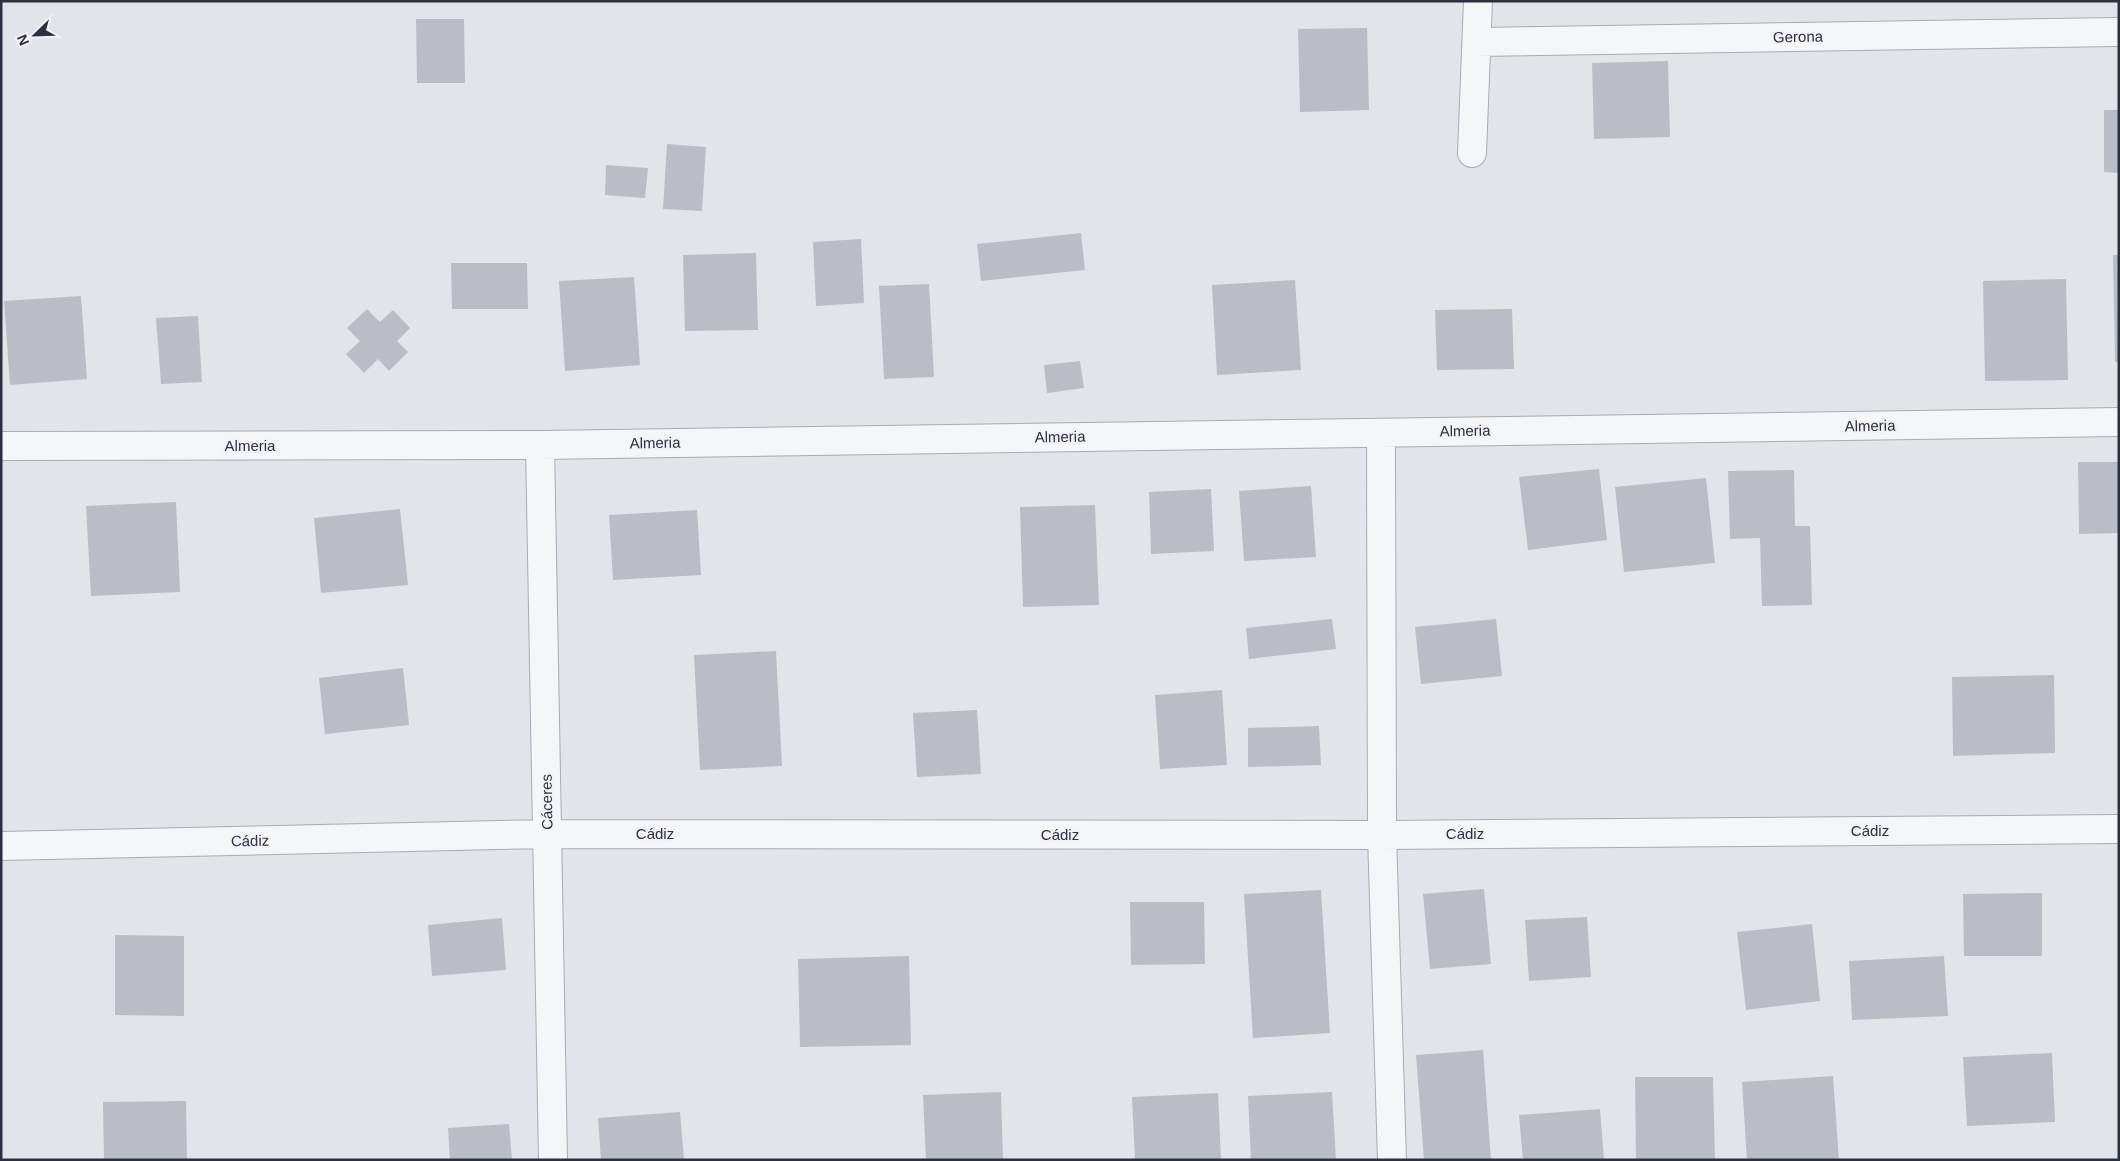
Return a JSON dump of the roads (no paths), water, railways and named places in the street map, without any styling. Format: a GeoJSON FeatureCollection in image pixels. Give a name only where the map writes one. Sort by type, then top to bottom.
{"type":"FeatureCollection","features":[{"type":"Feature","properties":{"kind":"street"},"geometry":{"type":"LineString","coordinates":[[1472,154],[1478,42],[1478,1]]}},
{"type":"Feature","properties":{"kind":"street","name":"Gerona"},"geometry":{"type":"LineString","coordinates":[[1478,42],[2119,32]]}},
{"type":"Feature","properties":{"kind":"street","name":"Almeria"},"geometry":{"type":"LineString","coordinates":[[1,446],[540,445],[2119,422]]}},
{"type":"Feature","properties":{"kind":"street"},"geometry":{"type":"LineString","coordinates":[[1382,433],[1382,835],[1392,1160]]}},
{"type":"Feature","properties":{"kind":"street","name":"Cáceres"},"geometry":{"type":"LineString","coordinates":[[540,445],[553,1160]]}},
{"type":"Feature","properties":{"kind":"street","name":"Cádiz"},"geometry":{"type":"LineString","coordinates":[[1,846],[547,834],[1382,835],[2119,829]]}}]}
